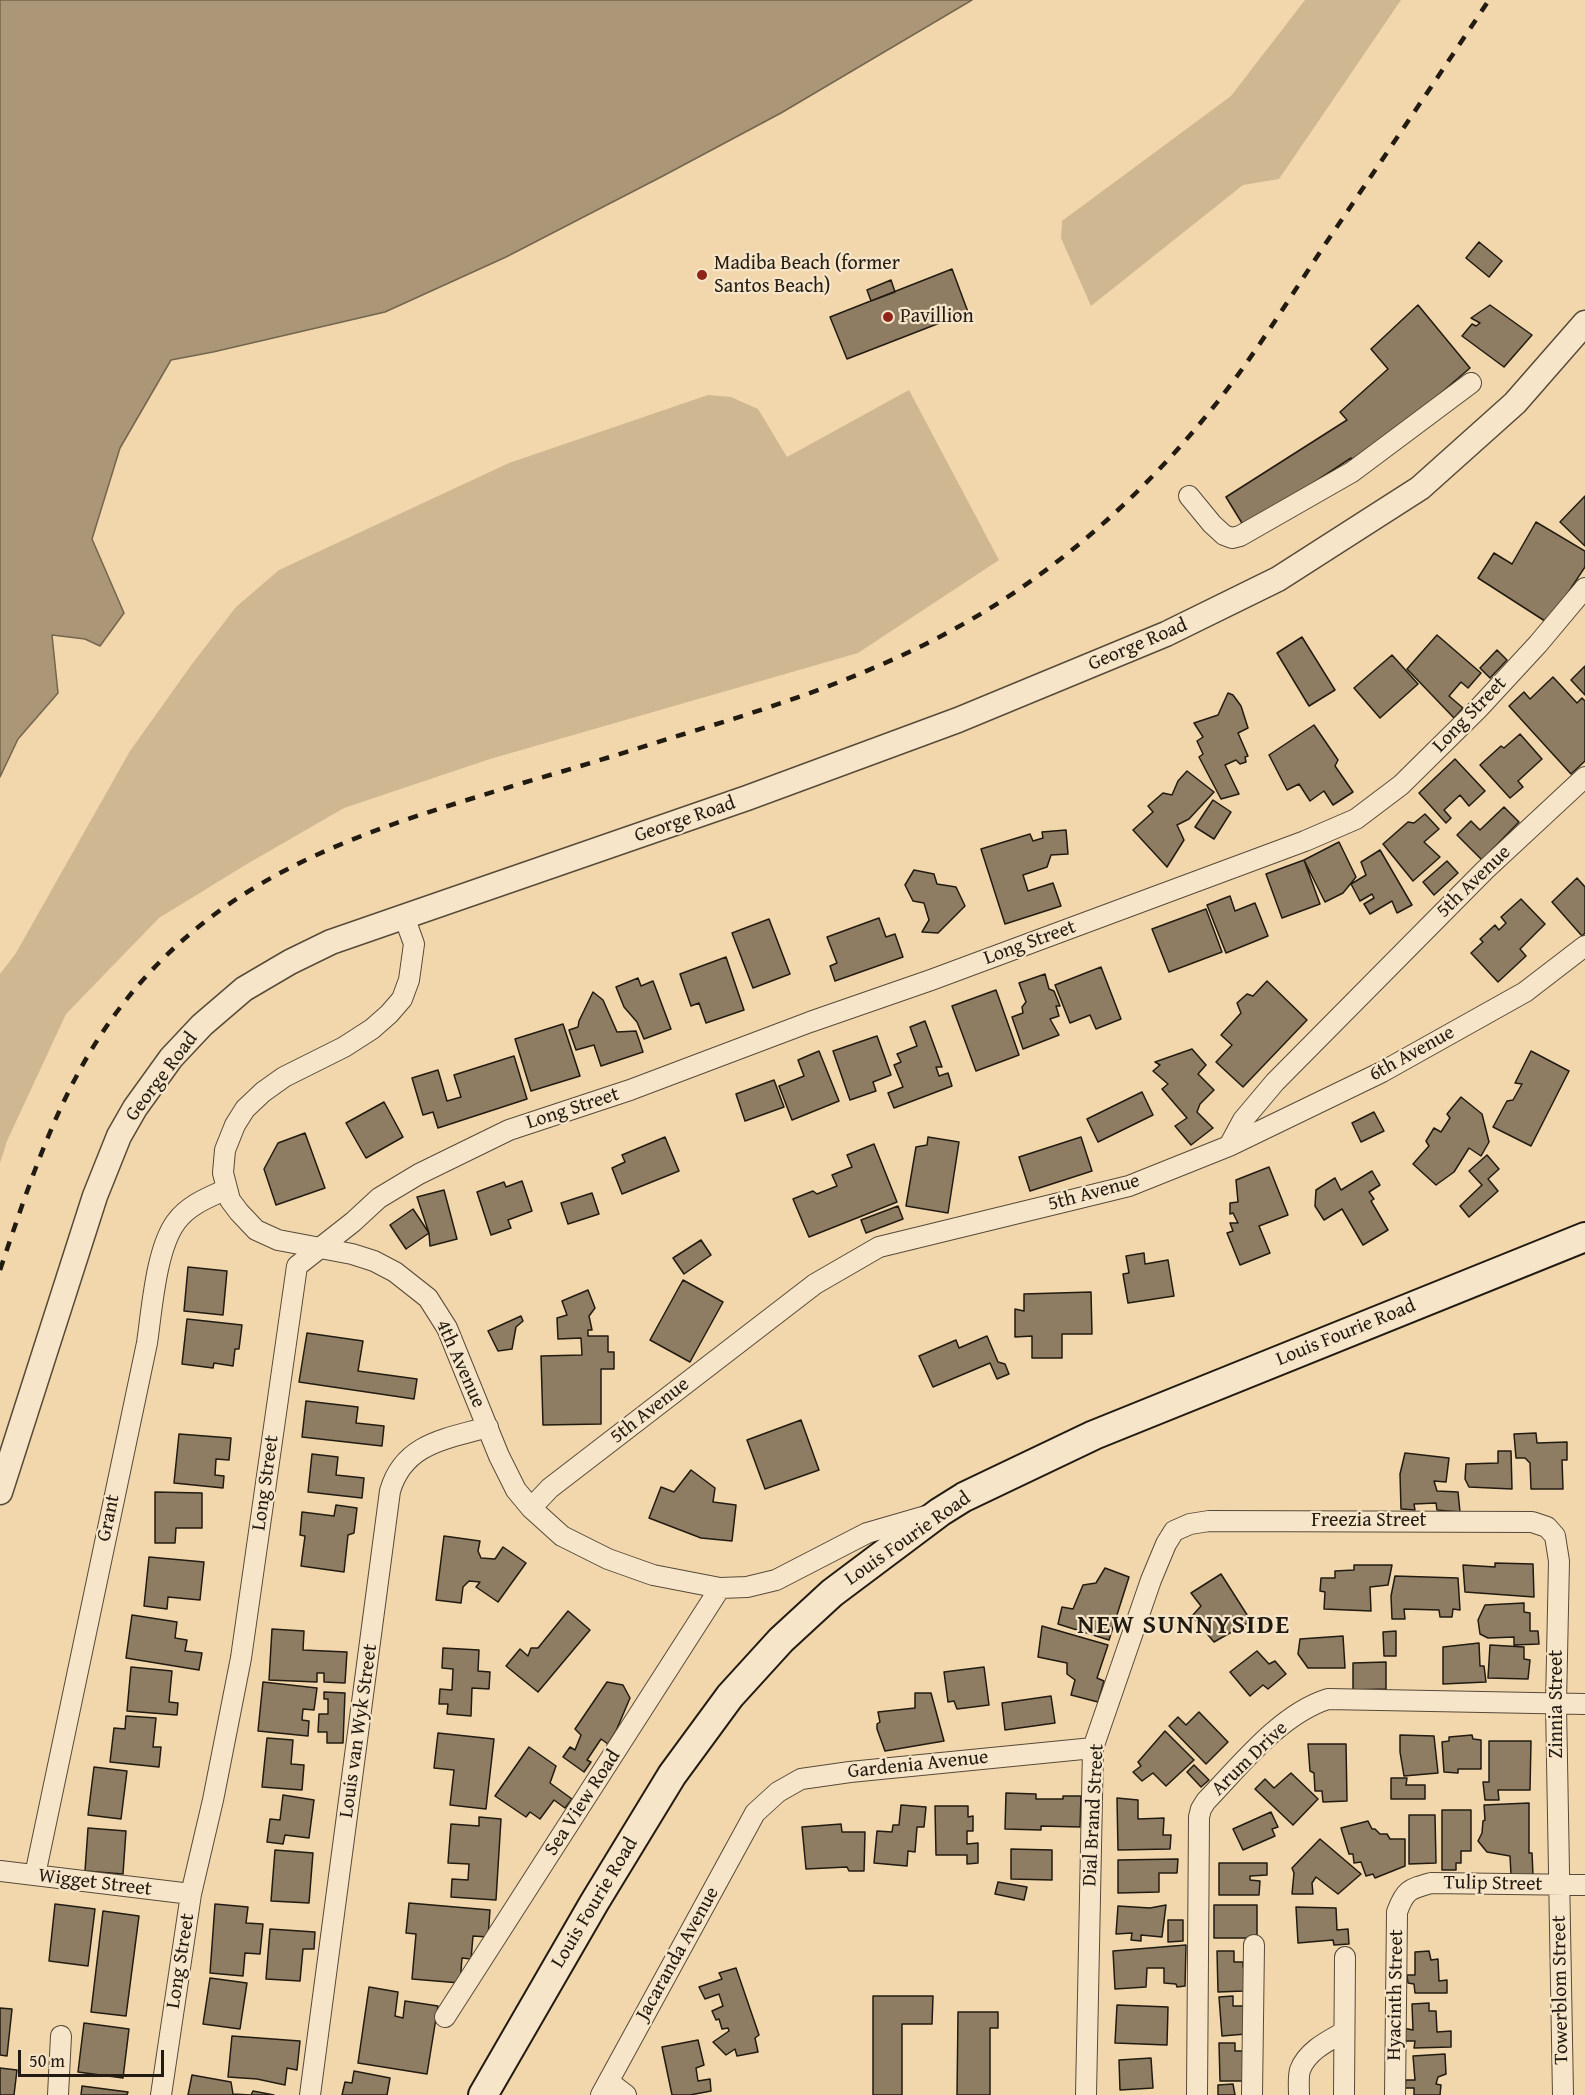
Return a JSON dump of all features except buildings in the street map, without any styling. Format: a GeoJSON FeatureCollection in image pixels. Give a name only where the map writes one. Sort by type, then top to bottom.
{"type":"FeatureCollection","features":[{"type":"Feature","properties":{"kind":"main road","name":"Louis Fourie Road"},"geometry":{"type":"LineString","coordinates":[[483,2095],[594,1902],[672,1775],[730,1696],[782,1640],[832,1593],[940,1512],[964,1497],[1094,1435],[1585,1237]]}},
{"type":"Feature","properties":{"kind":"main road"},"geometry":{"type":"LineString","coordinates":[[1094,1435],[1585,1255]]}},
{"type":"Feature","properties":{"kind":"street","name":"George Road"},"geometry":{"type":"LineString","coordinates":[[0,1492],[95,1196],[119,1136],[135,1108],[179,1050],[202,1025],[244,989],[290,962],[331,942],[747,798],[958,720],[1166,634],[1278,579],[1420,488],[1515,403],[1585,323]]}},
{"type":"Feature","properties":{"kind":"street"},"geometry":{"type":"LineString","coordinates":[[1189,496],[1218,530],[1232,538],[1240,536],[1352,472],[1471,383]]}},
{"type":"Feature","properties":{"kind":"street","name":"Long Street"},"geometry":{"type":"LineString","coordinates":[[161,2095],[191,1894],[213,1800],[241,1658],[297,1266],[379,1198],[419,1174],[509,1130],[630,1090],[1305,841],[1356,819],[1401,785],[1477,710],[1538,644],[1585,588]]}},
{"type":"Feature","properties":{"kind":"street","name":"5th Avenue"},"geometry":{"type":"LineString","coordinates":[[531,1508],[550,1488],[814,1284],[879,1247],[1129,1186],[1229,1146],[1243,1120],[1275,1082],[1485,870],[1585,777]]}},
{"type":"Feature","properties":{"kind":"street","name":"4th Avenue"},"geometry":{"type":"LineString","coordinates":[[404,916],[414,944],[409,980],[402,999],[372,1029],[344,1047],[284,1077],[263,1092],[245,1109],[235,1125],[225,1150],[223,1173],[226,1189],[230,1200],[256,1230],[278,1240],[352,1254],[374,1261],[395,1272],[428,1298],[447,1328],[508,1478],[531,1508],[562,1536],[608,1559],[653,1575],[720,1588],[747,1587],[776,1580],[867,1533],[940,1512]]}},
{"type":"Feature","properties":{"kind":"street","name":"6th Avenue"},"geometry":{"type":"LineString","coordinates":[[1229,1146],[1413,1055],[1525,992],[1585,946]]}},
{"type":"Feature","properties":{"kind":"street","name":"Grant"},"geometry":{"type":"LineString","coordinates":[[35,1875],[147,1343],[166,1238],[177,1220],[198,1202],[226,1189]]}},
{"type":"Feature","properties":{"kind":"street","name":"Louis van Wyk Street"},"geometry":{"type":"LineString","coordinates":[[310,2095],[393,1478],[417,1450],[488,1427]]}},
{"type":"Feature","properties":{"kind":"street","name":"Freezia Street"},"geometry":{"type":"LineString","coordinates":[[1190,1524],[1209,1521],[1532,1522],[1547,1527]]}},
{"type":"Feature","properties":{"kind":"street","name":"Dial Brand Street"},"geometry":{"type":"LineString","coordinates":[[1086,2095],[1093,1748],[1151,1580],[1166,1544],[1174,1531],[1190,1524]]}},
{"type":"Feature","properties":{"kind":"street","name":"Zinnia Street"},"geometry":{"type":"LineString","coordinates":[[1547,1527],[1555,1536],[1559,1561],[1556,1704],[1559,1885]]}},
{"type":"Feature","properties":{"kind":"street","name":"Sea View Road"},"geometry":{"type":"LineString","coordinates":[[445,2017],[720,1588]]}},
{"type":"Feature","properties":{"kind":"street","name":"Arum Drive"},"geometry":{"type":"LineString","coordinates":[[1197,2095],[1199,1817],[1206,1802],[1270,1734],[1316,1703],[1328,1699],[1585,1704]]}},
{"type":"Feature","properties":{"kind":"street","name":"Gardenia Avenue"},"geometry":{"type":"LineString","coordinates":[[755,1813],[778,1792],[801,1779],[1093,1748]]}},
{"type":"Feature","properties":{"kind":"street","name":"Jacaranda Avenue"},"geometry":{"type":"LineString","coordinates":[[605,2089],[755,1813]]}},
{"type":"Feature","properties":{"kind":"street","name":"Wigget Street"},"geometry":{"type":"LineString","coordinates":[[0,1871],[191,1894]]}},
{"type":"Feature","properties":{"kind":"street","name":"Tulip Street"},"geometry":{"type":"LineString","coordinates":[[1403,1895],[1416,1887],[1431,1883],[1585,1885]]}},
{"type":"Feature","properties":{"kind":"street","name":"Towerblom Street"},"geometry":{"type":"LineString","coordinates":[[1559,1885],[1563,2095]]}},
{"type":"Feature","properties":{"kind":"street","name":"Hyacinth Street"},"geometry":{"type":"LineString","coordinates":[[1395,2095],[1397,1912],[1403,1895]]}},
{"type":"Feature","properties":{"kind":"street"},"geometry":{"type":"LineString","coordinates":[[1252,2095],[1254,1945]]}},
{"type":"Feature","properties":{"kind":"street"},"geometry":{"type":"LineString","coordinates":[[1344,2095],[1345,1957]]}},
{"type":"Feature","properties":{"kind":"street"},"geometry":{"type":"LineString","coordinates":[[1299,2095],[1300,2070],[1309,2056],[1321,2045],[1344,2032]]}},
{"type":"Feature","properties":{"kind":"street"},"geometry":{"type":"LineString","coordinates":[[58,2095],[62,2036]]}},
{"type":"Feature","properties":{"kind":"street"},"geometry":{"type":"LineString","coordinates":[[605,2089],[626,2095]]}},
{"type":"Feature","properties":{"kind":"shaded area"},"geometry":{"type":"Polygon","coordinates":[[[0,0],[972,0],[781,113],[661,177],[506,257],[385,312],[171,360],[120,448],[92,539],[124,613],[100,646],[85,639],[52,635],[58,693],[18,739],[0,777],[0,0]]]}},
{"type":"Feature","properties":{"kind":"shaded area"},"geometry":{"type":"Polygon","coordinates":[[[1305,0],[1401,0],[1279,179],[1243,185],[1091,306],[1061,238],[1062,221],[1231,96],[1305,0]]]}},
{"type":"Feature","properties":{"kind":"shaded area"},"geometry":{"type":"Polygon","coordinates":[[[909,390],[999,560],[858,653],[490,759],[344,808],[247,864],[159,918],[66,1014],[7,1141],[0,1163],[0,974],[16,953],[130,751],[236,607],[279,570],[509,463],[708,395],[731,397],[758,409],[787,457],[909,390]]]}},
{"type":"Feature","properties":{"kind":"railway"},"geometry":{"type":"LineString","coordinates":[[0,1270],[49,1135],[80,1070],[98,1039],[119,1009],[161,960],[207,920],[256,887],[308,859],[362,836],[476,797],[768,708],[890,661],[930,642],[1006,598],[1090,535],[1165,463],[1227,390],[1489,0]]}},
{"type":"Feature","properties":{"kind":"place","name":"Madiba Beach (former Santos Beach)"},"geometry":{"type":"Point","coordinates":[702,275]}},
{"type":"Feature","properties":{"kind":"place","name":"Pavillion"},"geometry":{"type":"Point","coordinates":[888,317]}},
{"type":"Feature","properties":{"kind":"district","name":"NEW SUNNYSIDE"},"geometry":{"type":"Point","coordinates":[1184,1626]}}]}
